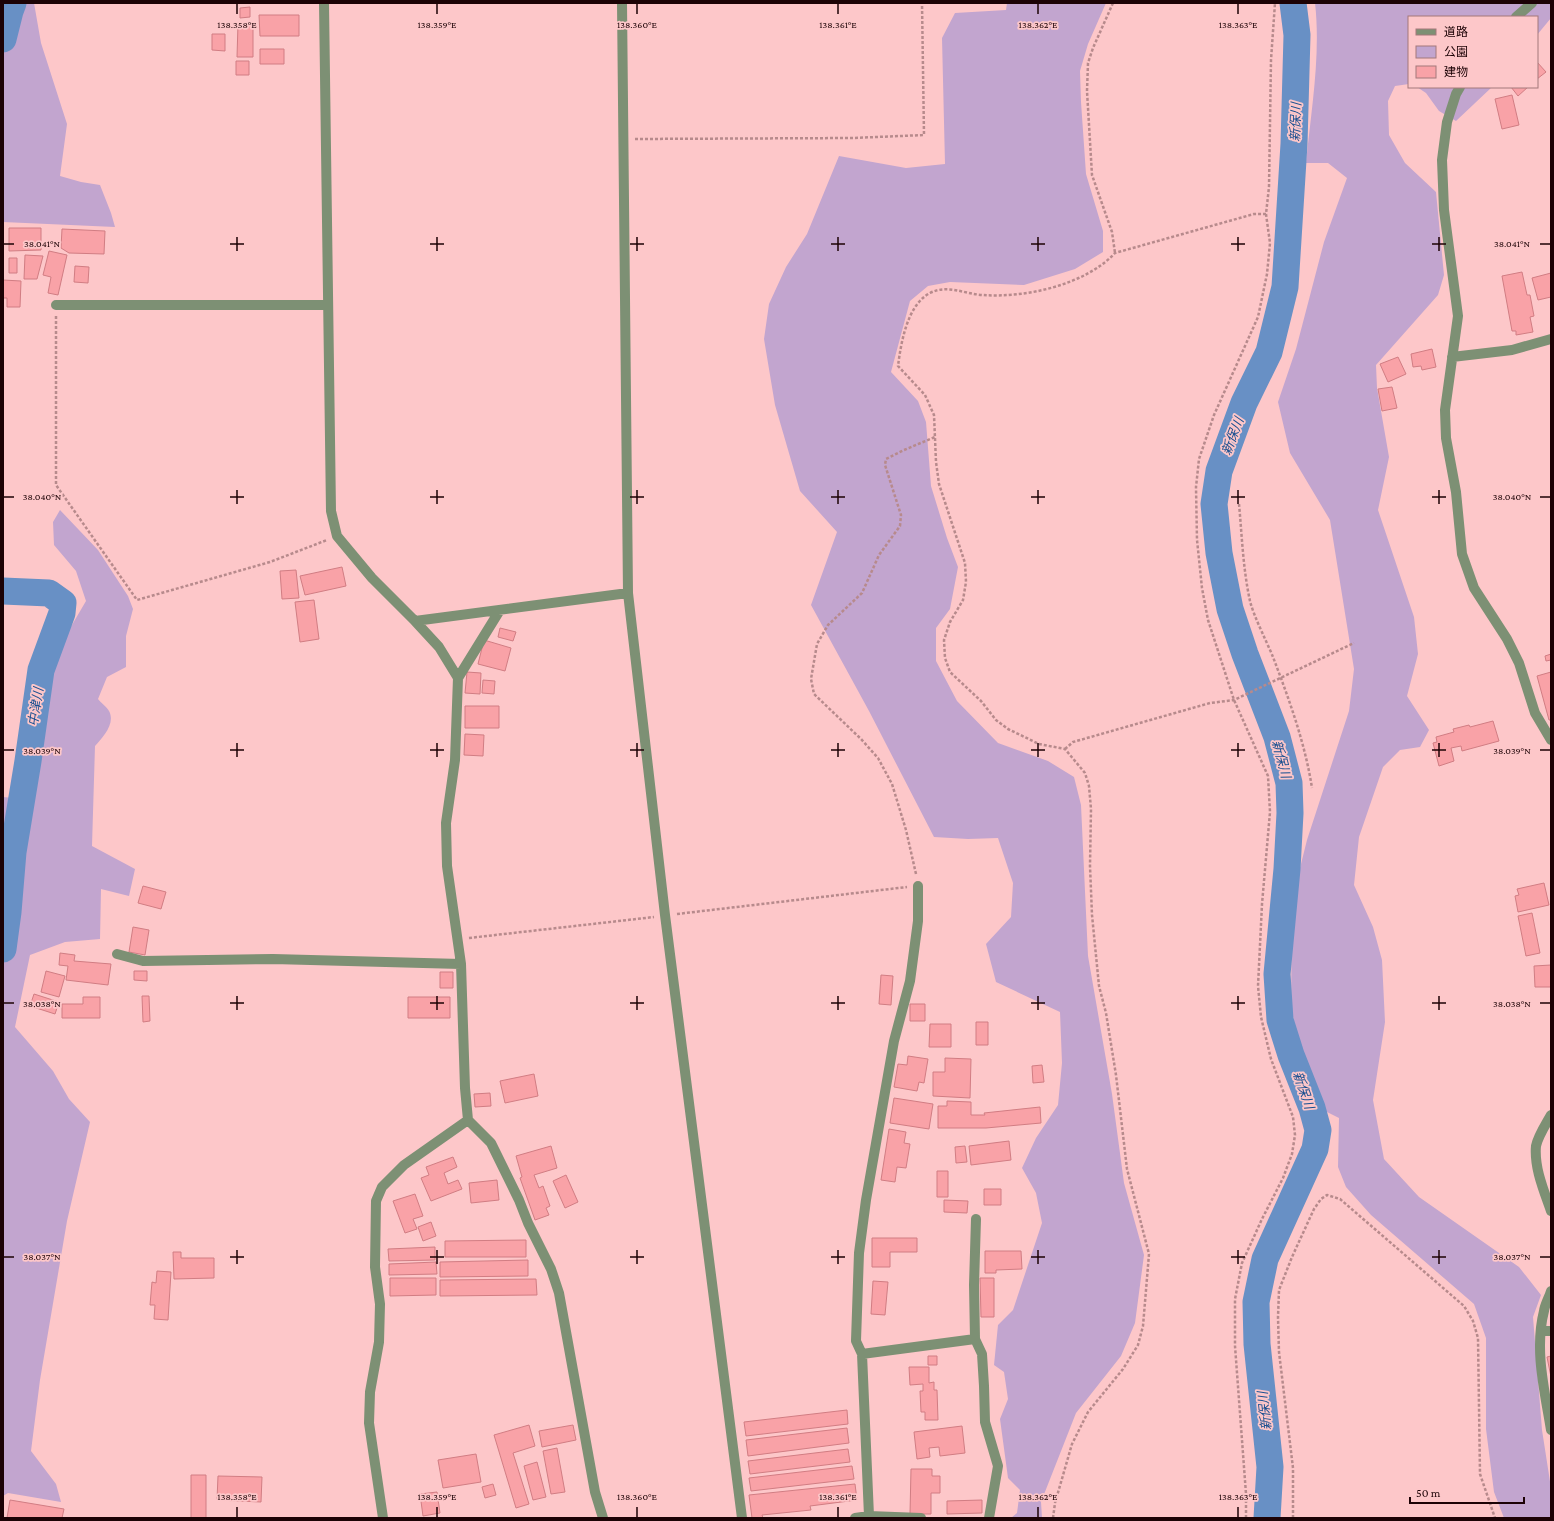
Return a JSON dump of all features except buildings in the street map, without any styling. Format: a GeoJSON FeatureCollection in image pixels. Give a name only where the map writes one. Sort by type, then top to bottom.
{"type":"FeatureCollection","features":[{"type":"Feature","properties":{"kind":"street"},"geometry":{"type":"LineString","coordinates":[[324,3],[331,510],[337,536],[372,578],[439,647],[458,678]]}},
{"type":"Feature","properties":{"kind":"street"},"geometry":{"type":"LineString","coordinates":[[622,3],[628,593],[665,916],[742,1518]]}},
{"type":"Feature","properties":{"kind":"street"},"geometry":{"type":"LineString","coordinates":[[1517,16],[1532,3]]}},
{"type":"Feature","properties":{"kind":"street"},"geometry":{"type":"LineString","coordinates":[[1459,88],[1447,122],[1442,160],[1444,210],[1458,316],[1445,410],[1446,438],[1456,492],[1462,554],[1474,588],[1507,639],[1519,663],[1535,713],[1551,740]]}},
{"type":"Feature","properties":{"kind":"street"},"geometry":{"type":"LineString","coordinates":[[56,305],[327,305]]}},
{"type":"Feature","properties":{"kind":"street"},"geometry":{"type":"LineString","coordinates":[[1452,357],[1512,350],[1551,338]]}},
{"type":"Feature","properties":{"kind":"street"},"geometry":{"type":"LineString","coordinates":[[415,621],[628,593]]}},
{"type":"Feature","properties":{"kind":"street"},"geometry":{"type":"LineString","coordinates":[[500,610],[458,678],[454,760],[446,823],[447,866],[461,964],[465,1088],[468,1120],[491,1143],[519,1200],[528,1223],[551,1268],[559,1293],[595,1492],[603,1518]]}},
{"type":"Feature","properties":{"kind":"street"},"geometry":{"type":"LineString","coordinates":[[869,1516],[862,1354],[856,1341],[859,1253],[866,1200],[894,1041],[910,981],[918,921],[918,886]]}},
{"type":"Feature","properties":{"kind":"street"},"geometry":{"type":"LineString","coordinates":[[117,954],[143,961],[273,959],[461,964]]}},
{"type":"Feature","properties":{"kind":"street"},"geometry":{"type":"LineString","coordinates":[[1551,1115],[1536,1145],[1539,1175],[1551,1211]]}},
{"type":"Feature","properties":{"kind":"street"},"geometry":{"type":"LineString","coordinates":[[383,1518],[369,1423],[370,1392],[379,1342],[380,1304],[375,1267],[376,1201],[382,1188],[404,1165],[468,1120]]}},
{"type":"Feature","properties":{"kind":"street"},"geometry":{"type":"LineString","coordinates":[[976,1219],[974,1339],[982,1354],[985,1422],[998,1466],[989,1518]]}},
{"type":"Feature","properties":{"kind":"street"},"geometry":{"type":"LineString","coordinates":[[1551,1291],[1544,1311],[1546,1331],[1541,1371],[1551,1430]]}},
{"type":"Feature","properties":{"kind":"street"},"geometry":{"type":"LineString","coordinates":[[862,1354],[974,1339]]}},
{"type":"Feature","properties":{"kind":"street"},"geometry":{"type":"LineString","coordinates":[[855,1518],[869,1516],[921,1518]]}},
{"type":"Feature","properties":{"kind":"path"},"geometry":{"type":"LineString","coordinates":[[623,139],[853,138],[924,135],[922,3]]}},
{"type":"Feature","properties":{"kind":"path"},"geometry":{"type":"LineString","coordinates":[[1113,3],[1088,63],[1088,91],[1092,175],[1112,232],[1115,253]]}},
{"type":"Feature","properties":{"kind":"path"},"geometry":{"type":"LineString","coordinates":[[1246,1518],[1246,1494],[1235,1346],[1235,1299],[1242,1263],[1283,1178],[1292,1154],[1295,1135],[1293,1117],[1271,1059],[1261,1017],[1258,986],[1262,904],[1270,812],[1268,776],[1234,700],[1208,620],[1202,588],[1197,540],[1196,487],[1199,459],[1214,414],[1258,317],[1267,274],[1270,243],[1266,214],[1269,187],[1271,60],[1275,3]]}},
{"type":"Feature","properties":{"kind":"path"},"geometry":{"type":"LineString","coordinates":[[1052,1518],[1072,1444],[1088,1412],[1123,1369],[1138,1345],[1143,1326],[1149,1254],[1127,1169],[1116,1075],[1100,986],[1092,916],[1090,866],[1090,786],[1086,773],[1065,749],[1039,744],[1008,729],[996,720],[950,672],[945,658],[944,640],[950,622],[963,600],[966,582],[965,563],[939,484],[934,414],[925,394],[898,366],[900,353],[909,315],[919,302],[928,294],[938,289],[950,289],[982,295],[1007,295],[1035,292],[1093,272],[1108,261],[1115,253],[1254,214],[1266,214]]}},
{"type":"Feature","properties":{"kind":"path"},"geometry":{"type":"LineString","coordinates":[[56,305],[56,485],[137,600],[270,562],[337,536]]}},
{"type":"Feature","properties":{"kind":"path"},"geometry":{"type":"LineString","coordinates":[[458,940],[918,886],[906,830],[892,784],[878,758],[861,739],[814,694],[811,679],[817,644],[828,626],[862,593],[879,555],[900,526],[901,515],[885,465],[886,459],[935,437]]}},
{"type":"Feature","properties":{"kind":"path"},"geometry":{"type":"LineString","coordinates":[[1239,504],[1244,561],[1250,602],[1281,678],[1306,758],[1312,788]]}},
{"type":"Feature","properties":{"kind":"path"},"geometry":{"type":"LineString","coordinates":[[1065,749],[1073,742],[1210,704],[1234,700],[1354,643]]}},
{"type":"Feature","properties":{"kind":"path"},"geometry":{"type":"LineString","coordinates":[[1293,1518],[1293,1468],[1279,1352],[1279,1290],[1314,1209],[1321,1199],[1327,1195],[1340,1199],[1464,1306],[1473,1321],[1478,1338],[1480,1474],[1495,1518]]}},
{"type":"Feature","properties":{"kind":"green space"},"geometry":{"type":"Polygon","coordinates":[[[3,3],[34,3],[41,43],[67,124],[60,176],[81,182],[100,185],[115,227],[3,222],[3,3]]]}},
{"type":"Feature","properties":{"kind":"green space"},"geometry":{"type":"Polygon","coordinates":[[[1007,3],[1106,3],[1088,44],[1080,71],[1086,174],[1103,231],[1103,252],[1075,269],[1024,285],[950,282],[928,286],[910,301],[891,372],[918,401],[926,422],[931,486],[947,538],[958,567],[950,609],[936,628],[936,661],[957,701],[998,743],[1048,761],[1074,777],[1081,805],[1088,956],[1112,1094],[1124,1183],[1144,1255],[1135,1323],[1121,1356],[1076,1413],[1041,1502],[1042,1518],[1011,1518],[1017,1513],[1020,1490],[1008,1478],[1000,1419],[1008,1399],[1004,1372],[994,1365],[998,1325],[1013,1310],[1042,1223],[1036,1193],[1022,1168],[1036,1138],[1058,1105],[1062,1063],[1060,1012],[996,982],[986,944],[1011,917],[1013,883],[998,838],[968,839],[934,837],[869,711],[811,605],[837,532],[800,491],[775,405],[764,339],[769,304],[786,267],[807,234],[839,156],[906,168],[945,164],[942,38],[955,13],[1006,10],[1007,3]]]}},
{"type":"Feature","properties":{"kind":"green space"},"geometry":{"type":"Polygon","coordinates":[[[1315,3],[1551,3],[1551,18],[1538,34],[1538,16],[1408,16],[1408,84],[1395,86],[1388,101],[1389,135],[1405,163],[1436,192],[1444,275],[1438,295],[1376,365],[1377,388],[1389,457],[1378,510],[1414,617],[1418,654],[1407,696],[1429,730],[1420,747],[1400,750],[1383,767],[1359,837],[1354,885],[1373,927],[1382,960],[1385,1022],[1373,1100],[1384,1159],[1419,1197],[1519,1267],[1541,1295],[1533,1317],[1542,1430],[1551,1488],[1551,1518],[1504,1518],[1494,1492],[1486,1429],[1486,1338],[1474,1304],[1371,1215],[1346,1187],[1338,1167],[1339,1118],[1323,1110],[1301,1052],[1291,1008],[1292,900],[1307,840],[1349,711],[1354,669],[1330,520],[1290,453],[1278,402],[1296,349],[1324,242],[1347,178],[1328,163],[1306,163],[1313,103],[1317,23],[1315,3]]]}},
{"type":"Feature","properties":{"kind":"green space"},"geometry":{"type":"Polygon","coordinates":[[[1418,88],[1491,88],[1456,121],[1439,111],[1426,93],[1418,88]]]}},
{"type":"Feature","properties":{"kind":"green space"},"geometry":{"type":"Polygon","coordinates":[[[60,510],[98,550],[128,596],[133,609],[126,636],[126,667],[107,677],[98,699],[109,711],[111,721],[107,730],[95,746],[92,846],[135,869],[129,896],[101,889],[100,939],[65,942],[30,955],[15,1027],[53,1071],[69,1099],[90,1122],[67,1221],[40,1380],[31,1451],[56,1484],[61,1502],[8,1493],[3,1496],[3,797],[13,798],[31,695],[86,601],[76,571],[54,545],[53,522],[60,510]]]}},
{"type":"Feature","properties":{"kind":"waterway","name":"中津川"},"geometry":{"type":"LineString","coordinates":[[3,39],[13,3]]}},
{"type":"Feature","properties":{"kind":"waterway","name":"新保川"},"geometry":{"type":"LineString","coordinates":[[1267,1518],[1270,1467],[1257,1344],[1256,1302],[1265,1259],[1315,1149],[1318,1130],[1312,1108],[1291,1055],[1280,1020],[1277,974],[1287,869],[1290,813],[1289,783],[1277,737],[1245,654],[1230,609],[1219,553],[1214,504],[1219,471],[1244,403],[1269,352],[1285,287],[1294,144],[1297,35],[1293,3]]}},
{"type":"Feature","properties":{"kind":"waterway","name":"中津川"},"geometry":{"type":"LineString","coordinates":[[3,591],[49,593],[63,603],[62,613],[41,670],[13,852],[3,949]]}}]}
